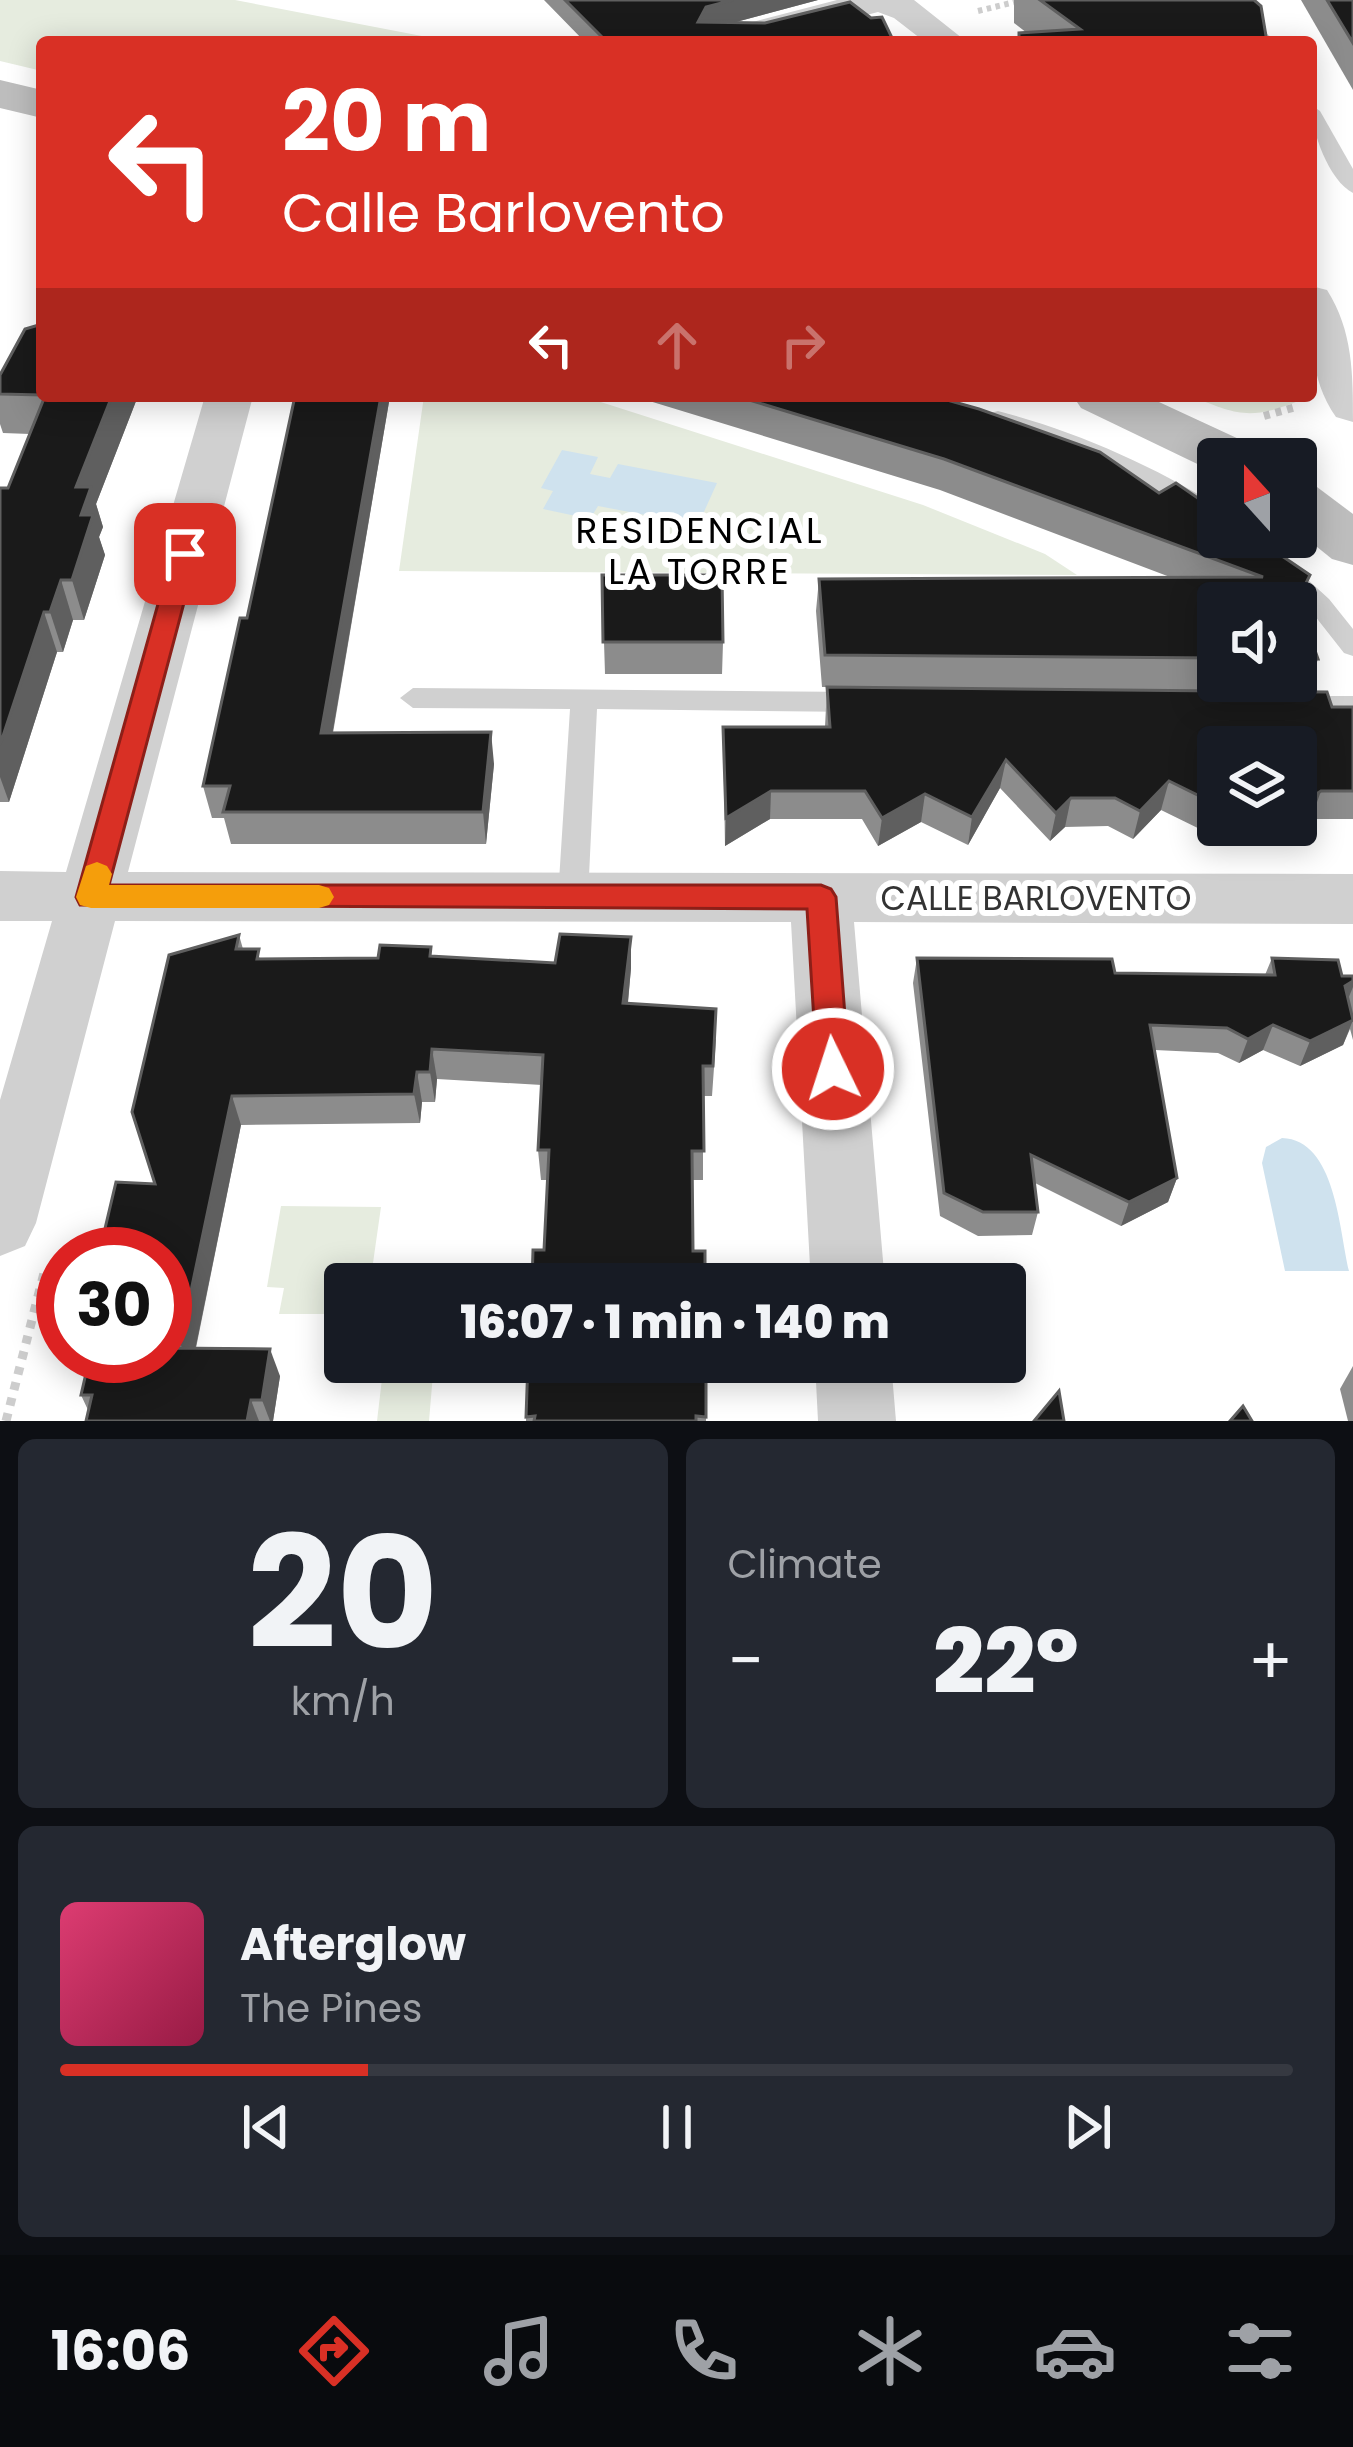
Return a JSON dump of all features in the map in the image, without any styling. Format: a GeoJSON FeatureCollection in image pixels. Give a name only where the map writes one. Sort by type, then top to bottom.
{"type":"FeatureCollection","features":[{"type":"Feature","properties":{"kind":"main road"},"geometry":{"type":"LineString","coordinates":[[0,94],[36,103]]}},
{"type":"Feature","properties":{"kind":"main road"},"geometry":{"type":"LineString","coordinates":[[1114,402],[1197,441]]}},
{"type":"Feature","properties":{"kind":"street"},"geometry":{"type":"LineString","coordinates":[[743,36],[880,0],[907,10],[940,36]]}},
{"type":"Feature","properties":{"kind":"street"},"geometry":{"type":"LineString","coordinates":[[1317,315],[1353,407]]}},
{"type":"Feature","properties":{"kind":"street"},"geometry":{"type":"LineString","coordinates":[[0,1223],[227,402]]}},
{"type":"Feature","properties":{"kind":"street","name":"CALLE BARLOVENTO"},"geometry":{"type":"LineString","coordinates":[[0,896],[1353,898]]}},
{"type":"Feature","properties":{"kind":"street"},"geometry":{"type":"LineString","coordinates":[[821,897],[847,1263]]}},
{"type":"Feature","properties":{"kind":"street"},"geometry":{"type":"LineString","coordinates":[[854,1383],[857,1421]]}},
{"type":"Feature","properties":{"kind":"lane"},"geometry":{"type":"LineString","coordinates":[[1216,0],[1261,36]]}},
{"type":"Feature","properties":{"kind":"lane"},"geometry":{"type":"LineString","coordinates":[[1317,122],[1353,187]]}},
{"type":"Feature","properties":{"kind":"lane"},"geometry":{"type":"LineString","coordinates":[[968,409],[1094,449],[1197,503]]}},
{"type":"Feature","properties":{"kind":"lane"},"geometry":{"type":"LineString","coordinates":[[1269,558],[1320,605],[1353,646]]}},
{"type":"Feature","properties":{"kind":"lane"},"geometry":{"type":"LineString","coordinates":[[413,698],[895,702]]}},
{"type":"Feature","properties":{"kind":"lane"},"geometry":{"type":"LineString","coordinates":[[573,897],[584,700]]}},
{"type":"Feature","properties":{"kind":"lane"},"geometry":{"type":"LineString","coordinates":[[1279,706],[1353,706]]}},
{"type":"Feature","properties":{"kind":"shaded area"},"geometry":{"type":"Polygon","coordinates":[[[0,0],[235,0],[422,36],[36,36],[36,70],[0,61],[0,0]]]}},
{"type":"Feature","properties":{"kind":"shaded area"},"geometry":{"type":"Polygon","coordinates":[[[423,402],[601,402],[923,505],[1045,554],[1077,575],[399,571],[423,402]]]}},
{"type":"Feature","properties":{"kind":"shaded area"},"geometry":{"type":"Polygon","coordinates":[[[1206,402],[1295,402],[1257,413],[1206,402]]]}},
{"type":"Feature","properties":{"kind":"shaded area"},"geometry":{"type":"Polygon","coordinates":[[[281,1206],[381,1207],[373,1263],[324,1263],[324,1314],[279,1314],[284,1288],[267,1287],[281,1206]]]}},
{"type":"Feature","properties":{"kind":"shaded area"},"geometry":{"type":"Polygon","coordinates":[[[382,1383],[432,1383],[429,1421],[377,1421],[382,1383]]]}},
{"type":"Feature","properties":{"kind":"water"},"geometry":{"type":"Polygon","coordinates":[[[562,450],[598,457],[590,474],[610,478],[618,464],[717,483],[698,525],[598,506],[590,519],[543,509],[553,491],[541,488],[562,450]]]}},
{"type":"Feature","properties":{"kind":"water"},"geometry":{"type":"Polygon","coordinates":[[[1282,1138],[1300,1143],[1324,1170],[1338,1211],[1349,1271],[1285,1271],[1262,1163],[1266,1147],[1282,1138]]]}},
{"type":"Feature","properties":{"kind":"building"},"geometry":{"type":"Polygon","coordinates":[[[565,0],[733,0],[706,7],[698,22],[765,23],[850,2],[871,18],[882,17],[891,36],[601,36],[565,0]]]}},
{"type":"Feature","properties":{"kind":"building"},"geometry":{"type":"Polygon","coordinates":[[[1040,0],[1254,0],[1261,6],[1266,36],[1019,36],[1080,29],[1040,0]]]}},
{"type":"Feature","properties":{"kind":"building"},"geometry":{"type":"Polygon","coordinates":[[[1327,0],[1353,0],[1353,43],[1327,0]]]}},
{"type":"Feature","properties":{"kind":"building"},"geometry":{"type":"Polygon","coordinates":[[[36,326],[36,395],[0,394],[0,375],[25,329],[36,326]]]}},
{"type":"Feature","properties":{"kind":"building"},"geometry":{"type":"Polygon","coordinates":[[[43,402],[110,402],[76,487],[91,487],[81,515],[93,515],[72,580],[61,580],[50,612],[44,612],[0,745],[0,488],[8,488],[43,402]]]}},
{"type":"Feature","properties":{"kind":"building"},"geometry":{"type":"Polygon","coordinates":[[[294,402],[380,402],[321,733],[491,732],[483,812],[223,812],[230,786],[203,786],[240,618],[247,618],[294,402]]]}},
{"type":"Feature","properties":{"kind":"building"},"geometry":{"type":"Polygon","coordinates":[[[756,402],[954,402],[979,409],[1100,452],[1159,493],[1176,483],[1197,498],[1197,553],[944,459],[756,402]]]}},
{"type":"Feature","properties":{"kind":"building"},"geometry":{"type":"Polygon","coordinates":[[[1212,558],[1285,558],[1310,575],[1306,582],[1197,582],[1197,658],[825,655],[819,579],[1263,577],[1212,558]]]}},
{"type":"Feature","properties":{"kind":"building"},"geometry":{"type":"Polygon","coordinates":[[[602,575],[722,575],[723,642],[603,642],[602,575]]]}},
{"type":"Feature","properties":{"kind":"building"},"geometry":{"type":"Polygon","coordinates":[[[827,687],[1197,691],[1197,702],[1317,702],[1317,692],[1327,692],[1332,707],[1353,707],[1353,791],[1317,794],[1317,726],[1197,726],[1197,795],[1169,781],[1140,811],[1115,798],[1071,798],[1056,813],[1006,760],[972,817],[925,794],[882,818],[865,791],[771,791],[726,818],[723,727],[830,727],[827,687]]]}},
{"type":"Feature","properties":{"kind":"building"},"geometry":{"type":"Polygon","coordinates":[[[560,934],[631,937],[623,1003],[716,1009],[713,1066],[703,1066],[704,1151],[692,1151],[693,1251],[705,1251],[705,1263],[533,1263],[533,1250],[544,1250],[549,1150],[538,1150],[543,1055],[432,1049],[430,1072],[417,1072],[414,1094],[232,1096],[192,1286],[192,1227],[105,1227],[116,1182],[155,1184],[132,1112],[169,955],[239,935],[236,949],[259,949],[257,959],[378,958],[380,945],[431,947],[430,956],[555,963],[560,934]]]}},
{"type":"Feature","properties":{"kind":"building"},"geometry":{"type":"Polygon","coordinates":[[[917,958],[1112,959],[1115,973],[1275,975],[1272,958],[1338,960],[1342,976],[1353,976],[1345,986],[1353,1020],[1310,1041],[1273,1025],[1248,1039],[1227,1028],[1150,1025],[1177,1178],[1129,1202],[1031,1155],[1038,1212],[983,1212],[944,1193],[917,958]]]}},
{"type":"Feature","properties":{"kind":"building"},"geometry":{"type":"Polygon","coordinates":[[[192,1348],[270,1349],[262,1400],[251,1400],[247,1421],[86,1421],[92,1395],[81,1395],[84,1383],[192,1383],[192,1348]]]}},
{"type":"Feature","properties":{"kind":"building"},"geometry":{"type":"Polygon","coordinates":[[[527,1383],[706,1383],[706,1417],[696,1416],[696,1421],[534,1421],[535,1416],[526,1417],[527,1383]]]}},
{"type":"Feature","properties":{"kind":"building"},"geometry":{"type":"Polygon","coordinates":[[[1059,1391],[1064,1421],[1034,1421],[1059,1391]]]}},
{"type":"Feature","properties":{"kind":"building"},"geometry":{"type":"Polygon","coordinates":[[[1243,1406],[1252,1421],[1230,1421],[1243,1406]]]}},
{"type":"Feature","properties":{"kind":"slow traffic"},"geometry":{"type":"LineString","coordinates":[[97,874],[91,897],[319,897]]}},
{"type":"Feature","properties":{"kind":"district","name":"RESIDENCIAL LA TORRE"},"geometry":{"type":"Point","coordinates":[700,550]}},
{"type":"Feature","properties":{"kind":"route"},"geometry":{"type":"LineString","coordinates":[[185,554],[91,897],[821,897],[833,1069]]}}]}
